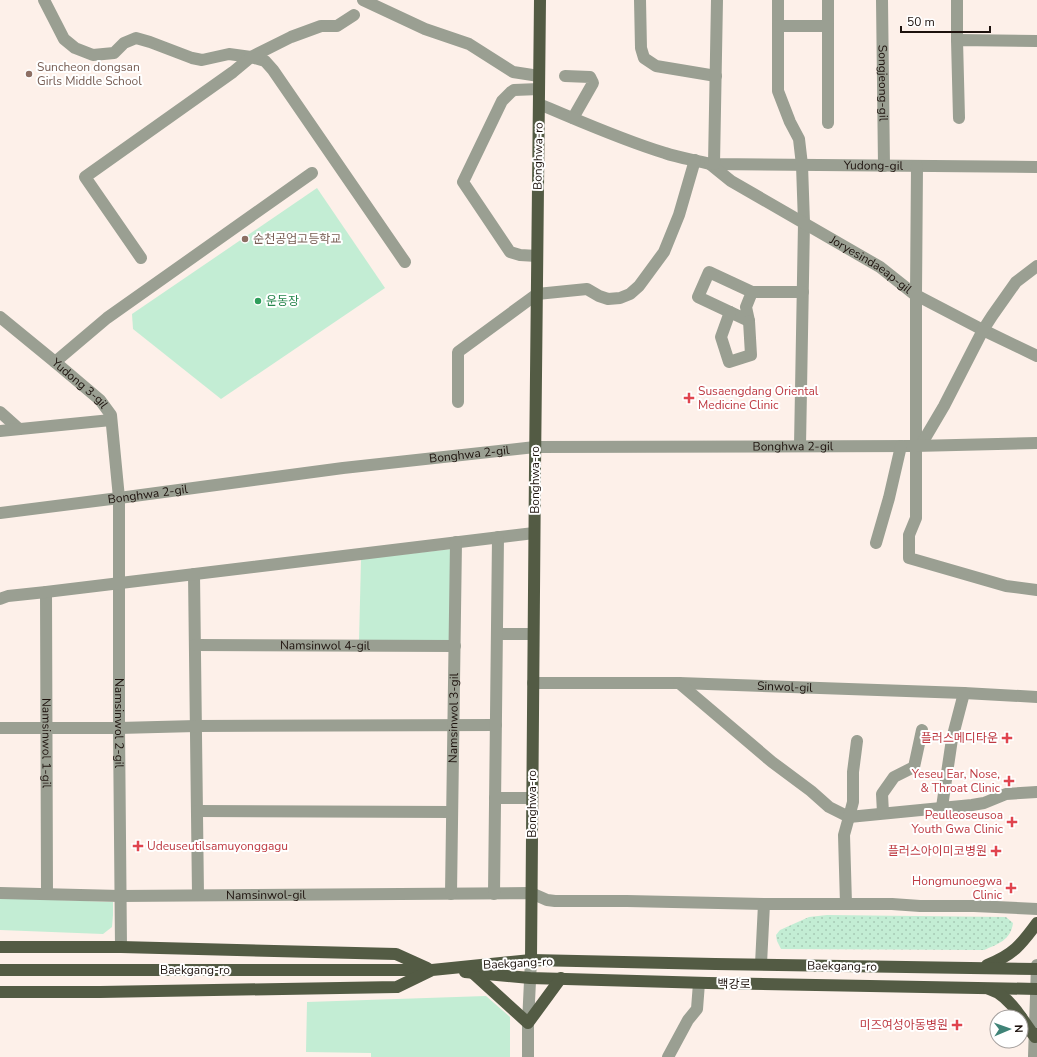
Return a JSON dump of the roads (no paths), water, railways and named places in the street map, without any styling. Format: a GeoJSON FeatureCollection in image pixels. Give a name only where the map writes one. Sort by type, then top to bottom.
{"type":"FeatureCollection","features":[{"type":"Feature","properties":{"kind":"main road","name":"Bonghwa-ro"},"geometry":{"type":"LineString","coordinates":[[531,960],[540,0]]}},
{"type":"Feature","properties":{"kind":"main road"},"geometry":{"type":"LineString","coordinates":[[981,968],[1001,960],[1014,951],[1023,943],[1037,923]]}},
{"type":"Feature","properties":{"kind":"main road"},"geometry":{"type":"LineString","coordinates":[[0,947],[121,947],[396,954],[432,970]]}},
{"type":"Feature","properties":{"kind":"main road","name":"Baekgang-ro"},"geometry":{"type":"LineString","coordinates":[[0,970],[432,970],[531,960],[1037,969]]}},
{"type":"Feature","properties":{"kind":"main road"},"geometry":{"type":"LineString","coordinates":[[0,992],[100,992],[397,987],[432,970]]}},
{"type":"Feature","properties":{"kind":"main road","name":"백강로"},"geometry":{"type":"LineString","coordinates":[[432,970],[530,978],[699,983],[1036,989]]}},
{"type":"Feature","properties":{"kind":"main road"},"geometry":{"type":"LineString","coordinates":[[473,973],[528,1023],[561,978]]}},
{"type":"Feature","properties":{"kind":"main road"},"geometry":{"type":"LineString","coordinates":[[984,988],[994,991],[1002,996],[1015,1009]]}},
{"type":"Feature","properties":{"kind":"main road"},"geometry":{"type":"LineString","coordinates":[[1029,1027],[1036,1035]]}},
{"type":"Feature","properties":{"kind":"street"},"geometry":{"type":"LineString","coordinates":[[44,0],[64,39],[74,48],[93,55],[114,53],[124,43],[136,38],[192,58],[202,60],[229,54],[251,57],[265,61],[273,70],[405,262]]}},
{"type":"Feature","properties":{"kind":"street"},"geometry":{"type":"LineString","coordinates":[[363,0],[425,29],[469,44],[513,72],[539,76]]}},
{"type":"Feature","properties":{"kind":"street"},"geometry":{"type":"LineString","coordinates":[[640,0],[641,48],[644,58],[656,66],[716,76]]}},
{"type":"Feature","properties":{"kind":"street"},"geometry":{"type":"LineString","coordinates":[[539,104],[613,135],[666,154],[712,164],[716,76],[717,0]]}},
{"type":"Feature","properties":{"kind":"street"},"geometry":{"type":"LineString","coordinates":[[778,0],[778,91],[790,122],[799,139],[802,165],[804,223],[800,446]]}},
{"type":"Feature","properties":{"kind":"street"},"geometry":{"type":"LineString","coordinates":[[828,0],[828,123]]}},
{"type":"Feature","properties":{"kind":"street","name":"Songjeong-gil"},"geometry":{"type":"LineString","coordinates":[[882,0],[884,166]]}},
{"type":"Feature","properties":{"kind":"street"},"geometry":{"type":"LineString","coordinates":[[957,0],[959,118]]}},
{"type":"Feature","properties":{"kind":"street"},"geometry":{"type":"LineString","coordinates":[[141,258],[85,177],[233,72],[251,57],[291,37],[321,26],[337,26],[354,15]]}},
{"type":"Feature","properties":{"kind":"street"},"geometry":{"type":"LineString","coordinates":[[778,26],[828,26]]}},
{"type":"Feature","properties":{"kind":"street"},"geometry":{"type":"LineString","coordinates":[[957,40],[1037,41]]}},
{"type":"Feature","properties":{"kind":"street"},"geometry":{"type":"LineString","coordinates":[[565,76],[590,77],[593,83],[573,118]]}},
{"type":"Feature","properties":{"kind":"street"},"geometry":{"type":"LineString","coordinates":[[537,256],[520,255],[510,252],[463,182],[502,101],[514,90],[539,89]]}},
{"type":"Feature","properties":{"kind":"street"},"geometry":{"type":"LineString","coordinates":[[458,402],[458,352],[537,294],[587,289],[608,299],[620,298],[630,294],[639,286],[664,252],[679,215],[695,160]]}},
{"type":"Feature","properties":{"kind":"street","name":"Yudong-gil"},"geometry":{"type":"LineString","coordinates":[[712,164],[1037,167]]}},
{"type":"Feature","properties":{"kind":"street","name":"Joryesindaeap-gil"},"geometry":{"type":"LineString","coordinates":[[712,164],[731,181],[880,267],[916,294],[982,330],[1037,356]]}},
{"type":"Feature","properties":{"kind":"street"},"geometry":{"type":"LineString","coordinates":[[918,166],[916,294],[918,446],[916,518],[909,535],[909,558],[1006,586],[1037,590]]}},
{"type":"Feature","properties":{"kind":"street"},"geometry":{"type":"LineString","coordinates":[[55,362],[107,318],[312,173]]}},
{"type":"Feature","properties":{"kind":"street"},"geometry":{"type":"LineString","coordinates":[[918,446],[944,406],[982,330],[1016,282],[1037,266]]}},
{"type":"Feature","properties":{"kind":"street"},"geometry":{"type":"LineString","coordinates":[[749,320],[698,297],[709,272],[752,292],[803,292]]}},
{"type":"Feature","properties":{"kind":"street"},"geometry":{"type":"LineString","coordinates":[[730,312],[721,337],[729,362],[751,355],[749,320],[746,306],[752,292]]}},
{"type":"Feature","properties":{"kind":"street","name":"Yudong 3-gil"},"geometry":{"type":"LineString","coordinates":[[0,317],[100,400],[111,415],[119,498]]}},
{"type":"Feature","properties":{"kind":"street"},"geometry":{"type":"LineString","coordinates":[[0,412],[19,429]]}},
{"type":"Feature","properties":{"kind":"street"},"geometry":{"type":"LineString","coordinates":[[0,431],[112,420]]}},
{"type":"Feature","properties":{"kind":"street","name":"Bonghwa 2-gil"},"geometry":{"type":"LineString","coordinates":[[0,513],[343,468],[535,447],[918,446],[1037,443]]}},
{"type":"Feature","properties":{"kind":"street"},"geometry":{"type":"LineString","coordinates":[[876,543],[889,498],[901,446]]}},
{"type":"Feature","properties":{"kind":"street","name":"Namsinwol 2-gil"},"geometry":{"type":"LineString","coordinates":[[119,498],[121,947]]}},
{"type":"Feature","properties":{"kind":"street"},"geometry":{"type":"LineString","coordinates":[[0,599],[8,596],[534,533]]}},
{"type":"Feature","properties":{"kind":"street"},"geometry":{"type":"LineString","coordinates":[[494,894],[498,537]]}},
{"type":"Feature","properties":{"kind":"street","name":"Namsinwol 3-gil"},"geometry":{"type":"LineString","coordinates":[[451,894],[456,542]]}},
{"type":"Feature","properties":{"kind":"street"},"geometry":{"type":"LineString","coordinates":[[194,574],[198,895]]}},
{"type":"Feature","properties":{"kind":"street","name":"Namsinwol 1-gil"},"geometry":{"type":"LineString","coordinates":[[46,592],[47,894]]}},
{"type":"Feature","properties":{"kind":"street"},"geometry":{"type":"LineString","coordinates":[[497,634],[533,634]]}},
{"type":"Feature","properties":{"kind":"street","name":"Namsinwol 4-gil"},"geometry":{"type":"LineString","coordinates":[[195,645],[455,646]]}},
{"type":"Feature","properties":{"kind":"street","name":"Sinwol-gil"},"geometry":{"type":"LineString","coordinates":[[533,683],[679,683],[1037,697]]}},
{"type":"Feature","properties":{"kind":"street"},"geometry":{"type":"LineString","coordinates":[[679,683],[772,762],[810,790],[829,807],[849,817],[984,803],[1006,794],[1037,792]]}},
{"type":"Feature","properties":{"kind":"street"},"geometry":{"type":"LineString","coordinates":[[942,807],[952,739],[964,693]]}},
{"type":"Feature","properties":{"kind":"street"},"geometry":{"type":"LineString","coordinates":[[0,728],[496,725]]}},
{"type":"Feature","properties":{"kind":"street"},"geometry":{"type":"LineString","coordinates":[[883,813],[882,794],[894,777],[914,768],[922,730]]}},
{"type":"Feature","properties":{"kind":"street"},"geometry":{"type":"LineString","coordinates":[[846,904],[844,835],[853,802],[853,772],[857,741]]}},
{"type":"Feature","properties":{"kind":"street"},"geometry":{"type":"LineString","coordinates":[[495,798],[532,798]]}},
{"type":"Feature","properties":{"kind":"street"},"geometry":{"type":"LineString","coordinates":[[197,811],[452,812]]}},
{"type":"Feature","properties":{"kind":"street","name":"Namsinwol-gil"},"geometry":{"type":"LineString","coordinates":[[0,893],[120,896],[531,893]]}},
{"type":"Feature","properties":{"kind":"street"},"geometry":{"type":"LineString","coordinates":[[531,893],[547,900],[555,901],[846,904],[1037,909]]}},
{"type":"Feature","properties":{"kind":"street"},"geometry":{"type":"LineString","coordinates":[[761,964],[764,904]]}},
{"type":"Feature","properties":{"kind":"street"},"geometry":{"type":"LineString","coordinates":[[528,1057],[531,960]]}},
{"type":"Feature","properties":{"kind":"street"},"geometry":{"type":"LineString","coordinates":[[1035,1053],[1037,965]]}},
{"type":"Feature","properties":{"kind":"street"},"geometry":{"type":"LineString","coordinates":[[668,1057],[688,1020],[696,1009],[699,983]]}},
{"type":"Feature","properties":{"kind":"place","name":"Suncheon dongsan Girls Middle School"},"geometry":{"type":"Point","coordinates":[29,74]}},
{"type":"Feature","properties":{"kind":"place","name":"순천공업고등학교"},"geometry":{"type":"Point","coordinates":[245,239]}},
{"type":"Feature","properties":{"kind":"place","name":"운동장"},"geometry":{"type":"Point","coordinates":[258,301]}},
{"type":"Feature","properties":{"kind":"place","name":"Susaengdang Oriental Medicine Clinic"},"geometry":{"type":"Point","coordinates":[689,398]}},
{"type":"Feature","properties":{"kind":"place","name":"플러스메디타운"},"geometry":{"type":"Point","coordinates":[1007,738]}},
{"type":"Feature","properties":{"kind":"place","name":"Yeseu Ear, Nose, & Throat Clinic"},"geometry":{"type":"Point","coordinates":[1009,781]}},
{"type":"Feature","properties":{"kind":"place","name":"Peulleoseusoa Youth Gwa Clinic"},"geometry":{"type":"Point","coordinates":[1012,822]}},
{"type":"Feature","properties":{"kind":"place","name":"Udeuseutilsamuyonggagu"},"geometry":{"type":"Point","coordinates":[138,846]}},
{"type":"Feature","properties":{"kind":"place","name":"플러스아이미코병원"},"geometry":{"type":"Point","coordinates":[996,851]}},
{"type":"Feature","properties":{"kind":"place","name":"Hongmunoegwa Clinic"},"geometry":{"type":"Point","coordinates":[1011,888]}},
{"type":"Feature","properties":{"kind":"place","name":"미즈여성아동병원"},"geometry":{"type":"Point","coordinates":[957,1025]}}]}
